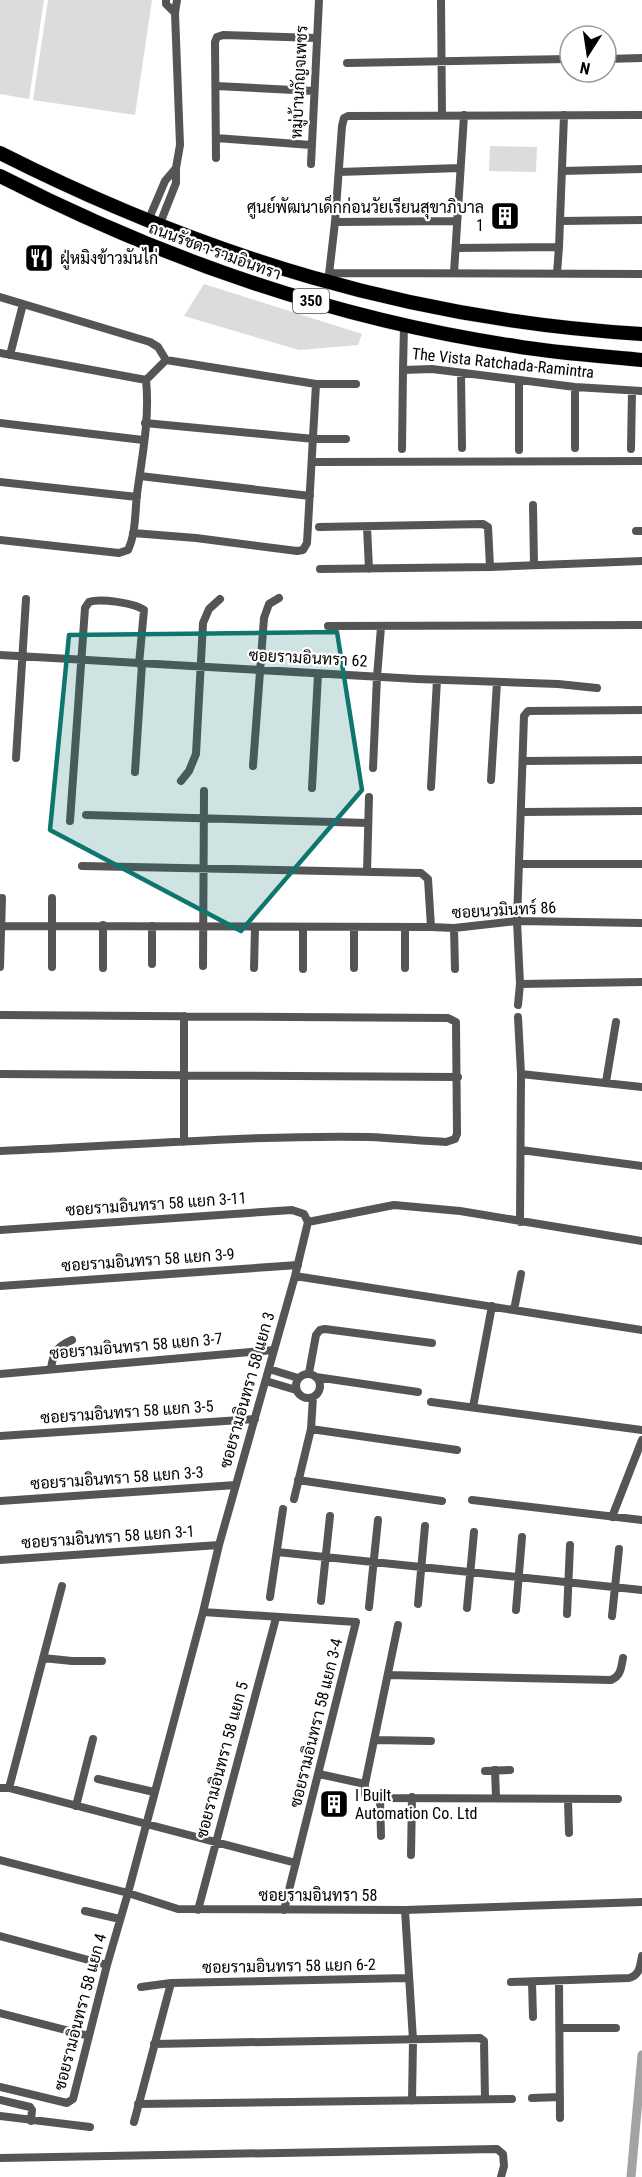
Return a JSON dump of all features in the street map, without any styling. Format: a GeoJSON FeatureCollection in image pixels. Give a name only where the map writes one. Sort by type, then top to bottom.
{"type":"FeatureCollection","features":[{"type":"Feature","properties":{"kind":"main road","name":"ถนนรัชดา-รามอินทรา"},"geometry":{"type":"LineString","coordinates":[[0,153],[94,199],[247,258],[329,278],[416,304],[514,321],[642,334]]}},
{"type":"Feature","properties":{"kind":"main road","name":"ถนนรัชดา-รามอินทรา"},"geometry":{"type":"LineString","coordinates":[[0,176],[104,226],[200,265],[293,296],[404,325],[515,346],[642,360]]}},
{"type":"Feature","properties":{"kind":"street"},"geometry":{"type":"LineString","coordinates":[[166,0],[166,4],[175,13]]}},
{"type":"Feature","properties":{"kind":"street"},"geometry":{"type":"LineString","coordinates":[[154,224],[165,181],[176,168],[180,145],[175,13],[177,0]]}},
{"type":"Feature","properties":{"kind":"street","name":"หมู่บ้านกัญจเพชร"},"geometry":{"type":"LineString","coordinates":[[311,165],[319,0]]}},
{"type":"Feature","properties":{"kind":"street"},"geometry":{"type":"LineString","coordinates":[[441,0],[442,115]]}},
{"type":"Feature","properties":{"kind":"street"},"geometry":{"type":"LineString","coordinates":[[216,158],[215,42],[217,37],[223,35],[316,38]]}},
{"type":"Feature","properties":{"kind":"street"},"geometry":{"type":"LineString","coordinates":[[618,59],[642,58]]}},
{"type":"Feature","properties":{"kind":"street"},"geometry":{"type":"LineString","coordinates":[[347,63],[558,59]]}},
{"type":"Feature","properties":{"kind":"street"},"geometry":{"type":"LineString","coordinates":[[216,86],[314,91]]}},
{"type":"Feature","properties":{"kind":"street"},"geometry":{"type":"LineString","coordinates":[[454,273],[464,115]]}},
{"type":"Feature","properties":{"kind":"street"},"geometry":{"type":"LineString","coordinates":[[557,273],[564,115]]}},
{"type":"Feature","properties":{"kind":"street"},"geometry":{"type":"LineString","coordinates":[[642,116],[348,116],[342,122],[329,278],[454,273],[642,274]]}},
{"type":"Feature","properties":{"kind":"street"},"geometry":{"type":"LineString","coordinates":[[216,138],[311,144]]}},
{"type":"Feature","properties":{"kind":"street"},"geometry":{"type":"LineString","coordinates":[[339,172],[460,168]]}},
{"type":"Feature","properties":{"kind":"street"},"geometry":{"type":"LineString","coordinates":[[562,171],[642,169]]}},
{"type":"Feature","properties":{"kind":"street"},"geometry":{"type":"LineString","coordinates":[[560,221],[642,220]]}},
{"type":"Feature","properties":{"kind":"street"},"geometry":{"type":"LineString","coordinates":[[335,222],[458,221]]}},
{"type":"Feature","properties":{"kind":"street"},"geometry":{"type":"LineString","coordinates":[[456,248],[559,247]]}},
{"type":"Feature","properties":{"kind":"street"},"geometry":{"type":"LineString","coordinates":[[0,297],[150,342],[158,347],[166,360],[316,384],[356,384]]}},
{"type":"Feature","properties":{"kind":"street"},"geometry":{"type":"LineString","coordinates":[[10,355],[23,304]]}},
{"type":"Feature","properties":{"kind":"street","name":"The Vista Ratchada-Ramintra"},"geometry":{"type":"LineString","coordinates":[[404,325],[403,370],[432,369],[575,387],[642,391]]}},
{"type":"Feature","properties":{"kind":"street"},"geometry":{"type":"LineString","coordinates":[[0,353],[146,380]]}},
{"type":"Feature","properties":{"kind":"street"},"geometry":{"type":"LineString","coordinates":[[0,540],[119,553],[128,550],[133,533],[140,477],[147,404],[146,380],[166,360]]}},
{"type":"Feature","properties":{"kind":"street"},"geometry":{"type":"LineString","coordinates":[[402,449],[403,370]]}},
{"type":"Feature","properties":{"kind":"street"},"geometry":{"type":"LineString","coordinates":[[461,373],[462,448]]}},
{"type":"Feature","properties":{"kind":"street"},"geometry":{"type":"LineString","coordinates":[[519,381],[519,450]]}},
{"type":"Feature","properties":{"kind":"street"},"geometry":{"type":"LineString","coordinates":[[133,533],[300,551],[306,543],[316,384]]}},
{"type":"Feature","properties":{"kind":"street"},"geometry":{"type":"LineString","coordinates":[[575,387],[575,448]]}},
{"type":"Feature","properties":{"kind":"street"},"geometry":{"type":"LineString","coordinates":[[631,449],[632,391]]}},
{"type":"Feature","properties":{"kind":"street"},"geometry":{"type":"LineString","coordinates":[[0,423],[143,440]]}},
{"type":"Feature","properties":{"kind":"street"},"geometry":{"type":"LineString","coordinates":[[145,423],[314,440],[346,440]]}},
{"type":"Feature","properties":{"kind":"street"},"geometry":{"type":"LineString","coordinates":[[317,462],[642,460]]}},
{"type":"Feature","properties":{"kind":"street"},"geometry":{"type":"LineString","coordinates":[[140,477],[309,496]]}},
{"type":"Feature","properties":{"kind":"street"},"geometry":{"type":"LineString","coordinates":[[0,482],[137,497]]}},
{"type":"Feature","properties":{"kind":"street"},"geometry":{"type":"LineString","coordinates":[[533,505],[534,565]]}},
{"type":"Feature","properties":{"kind":"street"},"geometry":{"type":"LineString","coordinates":[[319,527],[483,524],[488,527],[490,567]]}},
{"type":"Feature","properties":{"kind":"street"},"geometry":{"type":"LineString","coordinates":[[367,527],[369,569]]}},
{"type":"Feature","properties":{"kind":"street"},"geometry":{"type":"LineString","coordinates":[[320,569],[490,567],[642,561]]}},
{"type":"Feature","properties":{"kind":"street"},"geometry":{"type":"LineString","coordinates":[[253,766],[264,618],[269,604],[279,598]]}},
{"type":"Feature","properties":{"kind":"street"},"geometry":{"type":"LineString","coordinates":[[16,758],[26,599]]}},
{"type":"Feature","properties":{"kind":"street"},"geometry":{"type":"LineString","coordinates":[[181,781],[189,771],[196,754],[200,666],[206,614],[220,599]]}},
{"type":"Feature","properties":{"kind":"street"},"geometry":{"type":"LineString","coordinates":[[70,821],[85,608],[93,600],[139,607],[144,610],[135,772]]}},
{"type":"Feature","properties":{"kind":"street"},"geometry":{"type":"LineString","coordinates":[[328,626],[642,625]]}},
{"type":"Feature","properties":{"kind":"street","name":"ซอยรามอินทรา 62"},"geometry":{"type":"LineString","coordinates":[[0,655],[377,677],[381,627]]}},
{"type":"Feature","properties":{"kind":"street"},"geometry":{"type":"LineString","coordinates":[[312,788],[318,674]]}},
{"type":"Feature","properties":{"kind":"street"},"geometry":{"type":"LineString","coordinates":[[373,768],[377,677],[558,684],[597,688]]}},
{"type":"Feature","properties":{"kind":"street"},"geometry":{"type":"LineString","coordinates":[[431,787],[437,680]]}},
{"type":"Feature","properties":{"kind":"street"},"geometry":{"type":"LineString","coordinates":[[491,780],[497,682]]}},
{"type":"Feature","properties":{"kind":"street"},"geometry":{"type":"LineString","coordinates":[[518,1005],[520,984],[516,921],[524,716],[528,711],[642,710]]}},
{"type":"Feature","properties":{"kind":"street"},"geometry":{"type":"LineString","coordinates":[[523,761],[642,760]]}},
{"type":"Feature","properties":{"kind":"street"},"geometry":{"type":"LineString","coordinates":[[203,966],[204,791]]}},
{"type":"Feature","properties":{"kind":"street"},"geometry":{"type":"LineString","coordinates":[[82,866],[367,872],[369,797]]}},
{"type":"Feature","properties":{"kind":"street"},"geometry":{"type":"LineString","coordinates":[[522,812],[642,811]]}},
{"type":"Feature","properties":{"kind":"street"},"geometry":{"type":"LineString","coordinates":[[86,815],[368,823]]}},
{"type":"Feature","properties":{"kind":"street"},"geometry":{"type":"LineString","coordinates":[[519,864],[642,864]]}},
{"type":"Feature","properties":{"kind":"street","name":"ซอยนวมินทร์ 86"},"geometry":{"type":"LineString","coordinates":[[367,872],[424,874],[428,879],[431,927],[454,928],[516,921],[642,923]]}},
{"type":"Feature","properties":{"kind":"street"},"geometry":{"type":"LineString","coordinates":[[0,967],[2,898]]}},
{"type":"Feature","properties":{"kind":"street"},"geometry":{"type":"LineString","coordinates":[[52,898],[52,967]]}},
{"type":"Feature","properties":{"kind":"street"},"geometry":{"type":"LineString","coordinates":[[103,925],[103,968]]}},
{"type":"Feature","properties":{"kind":"street"},"geometry":{"type":"LineString","coordinates":[[1,926],[431,927]]}},
{"type":"Feature","properties":{"kind":"street"},"geometry":{"type":"LineString","coordinates":[[152,926],[152,964]]}},
{"type":"Feature","properties":{"kind":"street"},"geometry":{"type":"LineString","coordinates":[[254,968],[255,927]]}},
{"type":"Feature","properties":{"kind":"street"},"geometry":{"type":"LineString","coordinates":[[303,927],[303,969]]}},
{"type":"Feature","properties":{"kind":"street"},"geometry":{"type":"LineString","coordinates":[[354,927],[354,968]]}},
{"type":"Feature","properties":{"kind":"street"},"geometry":{"type":"LineString","coordinates":[[405,927],[405,968]]}},
{"type":"Feature","properties":{"kind":"street"},"geometry":{"type":"LineString","coordinates":[[454,928],[455,969]]}},
{"type":"Feature","properties":{"kind":"street"},"geometry":{"type":"LineString","coordinates":[[520,984],[642,982]]}},
{"type":"Feature","properties":{"kind":"street"},"geometry":{"type":"LineString","coordinates":[[0,1015],[448,1017],[456,1022],[458,1077],[457,1134],[452,1142],[337,1137],[0,1151]]}},
{"type":"Feature","properties":{"kind":"street"},"geometry":{"type":"LineString","coordinates":[[183,1142],[184,1016]]}},
{"type":"Feature","properties":{"kind":"street"},"geometry":{"type":"LineString","coordinates":[[518,1017],[521,1074],[520,1222]]}},
{"type":"Feature","properties":{"kind":"street"},"geometry":{"type":"LineString","coordinates":[[606,1082],[616,1022]]}},
{"type":"Feature","properties":{"kind":"street"},"geometry":{"type":"LineString","coordinates":[[0,1074],[458,1077]]}},
{"type":"Feature","properties":{"kind":"street"},"geometry":{"type":"LineString","coordinates":[[521,1074],[642,1087]]}},
{"type":"Feature","properties":{"kind":"street"},"geometry":{"type":"LineString","coordinates":[[521,1149],[642,1166]]}},
{"type":"Feature","properties":{"kind":"street"},"geometry":{"type":"LineString","coordinates":[[308,1222],[394,1205],[460,1211],[642,1241]]}},
{"type":"Feature","properties":{"kind":"street","name":"ซอยรามอินทรา 58 แยก 3-11"},"geometry":{"type":"LineString","coordinates":[[0,1230],[292,1210],[301,1212],[308,1222]]}},
{"type":"Feature","properties":{"kind":"street","name":"ซอยรามอินทรา 58 แยก 3"},"geometry":{"type":"LineString","coordinates":[[128,1893],[219,1545],[295,1276],[308,1222]]}},
{"type":"Feature","properties":{"kind":"street","name":"ซอยรามอินทรา 58 แยก 3-9"},"geometry":{"type":"LineString","coordinates":[[0,1286],[298,1265]]}},
{"type":"Feature","properties":{"kind":"street"},"geometry":{"type":"LineString","coordinates":[[514,1310],[521,1274]]}},
{"type":"Feature","properties":{"kind":"street"},"geometry":{"type":"LineString","coordinates":[[295,1276],[642,1330]]}},
{"type":"Feature","properties":{"kind":"street"},"geometry":{"type":"LineString","coordinates":[[473,1407],[492,1306]]}},
{"type":"Feature","properties":{"kind":"street"},"geometry":{"type":"LineString","coordinates":[[294,1499],[310,1429],[313,1397],[320,1388],[313,1375],[316,1335],[320,1330],[432,1343]]}},
{"type":"Feature","properties":{"kind":"street"},"geometry":{"type":"LineString","coordinates":[[51,1369],[52,1358],[56,1350],[72,1340]]}},
{"type":"Feature","properties":{"kind":"street","name":"ซอยรามอินทรา 58 แยก 3-7"},"geometry":{"type":"LineString","coordinates":[[0,1374],[274,1350]]}},
{"type":"Feature","properties":{"kind":"street"},"geometry":{"type":"LineString","coordinates":[[269,1369],[298,1378],[313,1375],[418,1392]]}},
{"type":"Feature","properties":{"kind":"street"},"geometry":{"type":"LineString","coordinates":[[296,1390],[298,1378]]}},
{"type":"Feature","properties":{"kind":"street"},"geometry":{"type":"LineString","coordinates":[[266,1381],[296,1390],[305,1398],[313,1397]]}},
{"type":"Feature","properties":{"kind":"street"},"geometry":{"type":"LineString","coordinates":[[431,1402],[642,1430]]}},
{"type":"Feature","properties":{"kind":"street","name":"ซอยรามอินทรา 58 แยก 3-5"},"geometry":{"type":"LineString","coordinates":[[0,1436],[255,1419]]}},
{"type":"Feature","properties":{"kind":"street"},"geometry":{"type":"LineString","coordinates":[[310,1429],[457,1450]]}},
{"type":"Feature","properties":{"kind":"street"},"geometry":{"type":"LineString","coordinates":[[612,1517],[642,1440]]}},
{"type":"Feature","properties":{"kind":"street"},"geometry":{"type":"LineString","coordinates":[[298,1480],[442,1501]]}},
{"type":"Feature","properties":{"kind":"street","name":"ซอยรามอินทรา 58 แยก 3-3"},"geometry":{"type":"LineString","coordinates":[[0,1501],[236,1485]]}},
{"type":"Feature","properties":{"kind":"street"},"geometry":{"type":"LineString","coordinates":[[472,1500],[642,1520]]}},
{"type":"Feature","properties":{"kind":"street"},"geometry":{"type":"LineString","coordinates":[[270,1597],[283,1509]]}},
{"type":"Feature","properties":{"kind":"street"},"geometry":{"type":"LineString","coordinates":[[321,1602],[330,1516]]}},
{"type":"Feature","properties":{"kind":"street"},"geometry":{"type":"LineString","coordinates":[[369,1607],[378,1520]]}},
{"type":"Feature","properties":{"kind":"street"},"geometry":{"type":"LineString","coordinates":[[418,1604],[425,1526]]}},
{"type":"Feature","properties":{"kind":"street"},"geometry":{"type":"LineString","coordinates":[[467,1608],[474,1532]]}},
{"type":"Feature","properties":{"kind":"street"},"geometry":{"type":"LineString","coordinates":[[516,1610],[522,1537]]}},
{"type":"Feature","properties":{"kind":"street","name":"ซอยรามอินทรา 58 แยก 3-1"},"geometry":{"type":"LineString","coordinates":[[0,1560],[219,1545]]}},
{"type":"Feature","properties":{"kind":"street"},"geometry":{"type":"LineString","coordinates":[[567,1614],[570,1545]]}},
{"type":"Feature","properties":{"kind":"street"},"geometry":{"type":"LineString","coordinates":[[612,1616],[619,1549]]}},
{"type":"Feature","properties":{"kind":"street"},"geometry":{"type":"LineString","coordinates":[[277,1552],[642,1590]]}},
{"type":"Feature","properties":{"kind":"street"},"geometry":{"type":"LineString","coordinates":[[62,1586],[5,1788],[296,1863]]}},
{"type":"Feature","properties":{"kind":"street","name":"ซอยรามอินทรา 58 แยก 3-4"},"geometry":{"type":"LineString","coordinates":[[203,1612],[356,1622],[284,1910]]}},
{"type":"Feature","properties":{"kind":"street","name":"ซอยรามอินทรา 58 แยก 5"},"geometry":{"type":"LineString","coordinates":[[198,1910],[276,1618]]}},
{"type":"Feature","properties":{"kind":"street"},"geometry":{"type":"LineString","coordinates":[[399,1625],[365,1784],[365,1796],[369,1798],[496,1797],[568,1800],[618,1798]]}},
{"type":"Feature","properties":{"kind":"street"},"geometry":{"type":"LineString","coordinates":[[43,1658],[102,1661]]}},
{"type":"Feature","properties":{"kind":"street"},"geometry":{"type":"LineString","coordinates":[[388,1675],[611,1680],[620,1673],[623,1658]]}},
{"type":"Feature","properties":{"kind":"street"},"geometry":{"type":"LineString","coordinates":[[76,1806],[93,1739]]}},
{"type":"Feature","properties":{"kind":"street"},"geometry":{"type":"LineString","coordinates":[[374,1740],[431,1741]]}},
{"type":"Feature","properties":{"kind":"street"},"geometry":{"type":"LineString","coordinates":[[495,1770],[496,1797]]}},
{"type":"Feature","properties":{"kind":"street"},"geometry":{"type":"LineString","coordinates":[[485,1771],[510,1770]]}},
{"type":"Feature","properties":{"kind":"street"},"geometry":{"type":"LineString","coordinates":[[319,1774],[365,1784]]}},
{"type":"Feature","properties":{"kind":"street"},"geometry":{"type":"LineString","coordinates":[[98,1779],[154,1792]]}},
{"type":"Feature","properties":{"kind":"street"},"geometry":{"type":"LineString","coordinates":[[411,1854],[412,1797]]}},
{"type":"Feature","properties":{"kind":"street"},"geometry":{"type":"LineString","coordinates":[[380,1798],[381,1836]]}},
{"type":"Feature","properties":{"kind":"street"},"geometry":{"type":"LineString","coordinates":[[568,1800],[569,1833]]}},
{"type":"Feature","properties":{"kind":"street","name":"ซอยรามอินทรา 58"},"geometry":{"type":"LineString","coordinates":[[0,1860],[128,1893],[178,1909],[405,1910],[642,1902]]}},
{"type":"Feature","properties":{"kind":"street","name":"ซอยรามอินทรา 58 แยก 4"},"geometry":{"type":"LineString","coordinates":[[0,2087],[71,2102],[128,1893]]}},
{"type":"Feature","properties":{"kind":"street"},"geometry":{"type":"LineString","coordinates":[[405,1910],[413,2040],[412,2101]]}},
{"type":"Feature","properties":{"kind":"street"},"geometry":{"type":"LineString","coordinates":[[85,1911],[120,1919]]}},
{"type":"Feature","properties":{"kind":"street"},"geometry":{"type":"LineString","coordinates":[[0,1936],[107,1965]]}},
{"type":"Feature","properties":{"kind":"street"},"geometry":{"type":"LineString","coordinates":[[511,1982],[559,1982],[634,1977],[639,1972],[642,1956]]}},
{"type":"Feature","properties":{"kind":"street","name":"ซอยรามอินทรา 58 แยก 6-2"},"geometry":{"type":"LineString","coordinates":[[141,1987],[171,1983],[408,1978]]}},
{"type":"Feature","properties":{"kind":"street"},"geometry":{"type":"LineString","coordinates":[[532,1982],[533,2017]]}},
{"type":"Feature","properties":{"kind":"street"},"geometry":{"type":"LineString","coordinates":[[559,1982],[560,2118]]}},
{"type":"Feature","properties":{"kind":"street"},"geometry":{"type":"LineString","coordinates":[[134,2122],[171,1983]]}},
{"type":"Feature","properties":{"kind":"street"},"geometry":{"type":"LineString","coordinates":[[0,2013],[89,2036]]}},
{"type":"Feature","properties":{"kind":"street"},"geometry":{"type":"LineString","coordinates":[[560,2028],[615,2028]]}},
{"type":"Feature","properties":{"kind":"street"},"geometry":{"type":"LineString","coordinates":[[154,2044],[483,2039],[485,2099]]}},
{"type":"Feature","properties":{"kind":"street"},"geometry":{"type":"LineString","coordinates":[[532,2098],[560,2097]]}},
{"type":"Feature","properties":{"kind":"street"},"geometry":{"type":"LineString","coordinates":[[138,2104],[512,2099]]}},
{"type":"Feature","properties":{"kind":"street"},"geometry":{"type":"LineString","coordinates":[[0,2100],[30,2107],[31,2121]]}},
{"type":"Feature","properties":{"kind":"street"},"geometry":{"type":"LineString","coordinates":[[0,2116],[90,2127]]}},
{"type":"Feature","properties":{"kind":"street"},"geometry":{"type":"LineString","coordinates":[[0,2158],[497,2149],[503,2154],[501,2177]]}},
{"type":"Feature","properties":{"kind":"highlighted area"},"geometry":{"type":"Polygon","coordinates":[[[337,632],[362,790],[241,931],[50,830],[69,635],[337,632]]]}},
{"type":"Feature","properties":{"kind":"shaded area"},"geometry":{"type":"Polygon","coordinates":[[[0,0],[44,0],[29,99],[0,94],[0,0]]]}},
{"type":"Feature","properties":{"kind":"shaded area"},"geometry":{"type":"Polygon","coordinates":[[[48,0],[152,0],[135,115],[33,100],[48,0]]]}},
{"type":"Feature","properties":{"kind":"shaded area"},"geometry":{"type":"Polygon","coordinates":[[[490,146],[537,147],[536,172],[489,171],[490,146]]]}},
{"type":"Feature","properties":{"kind":"shaded area"},"geometry":{"type":"Polygon","coordinates":[[[204,284],[362,334],[358,345],[299,350],[184,316],[204,284]]]}},
{"type":"Feature","properties":{"kind":"waterway"},"geometry":{"type":"LineString","coordinates":[[631,2177],[642,2055]]}},
{"type":"Feature","properties":{"kind":"place","name":"ศูนย์พัฒนาเด็กก่อนวัยเรียนสุขาภิบาล 1"},"geometry":{"type":"Point","coordinates":[505,216]}},
{"type":"Feature","properties":{"kind":"place","name":"ฝู่หมิงข้าวมันไก่"},"geometry":{"type":"Point","coordinates":[39,258]}},
{"type":"Feature","properties":{"kind":"place","name":"I Built Automation Co. Ltd"},"geometry":{"type":"Point","coordinates":[334,1804]}}]}
